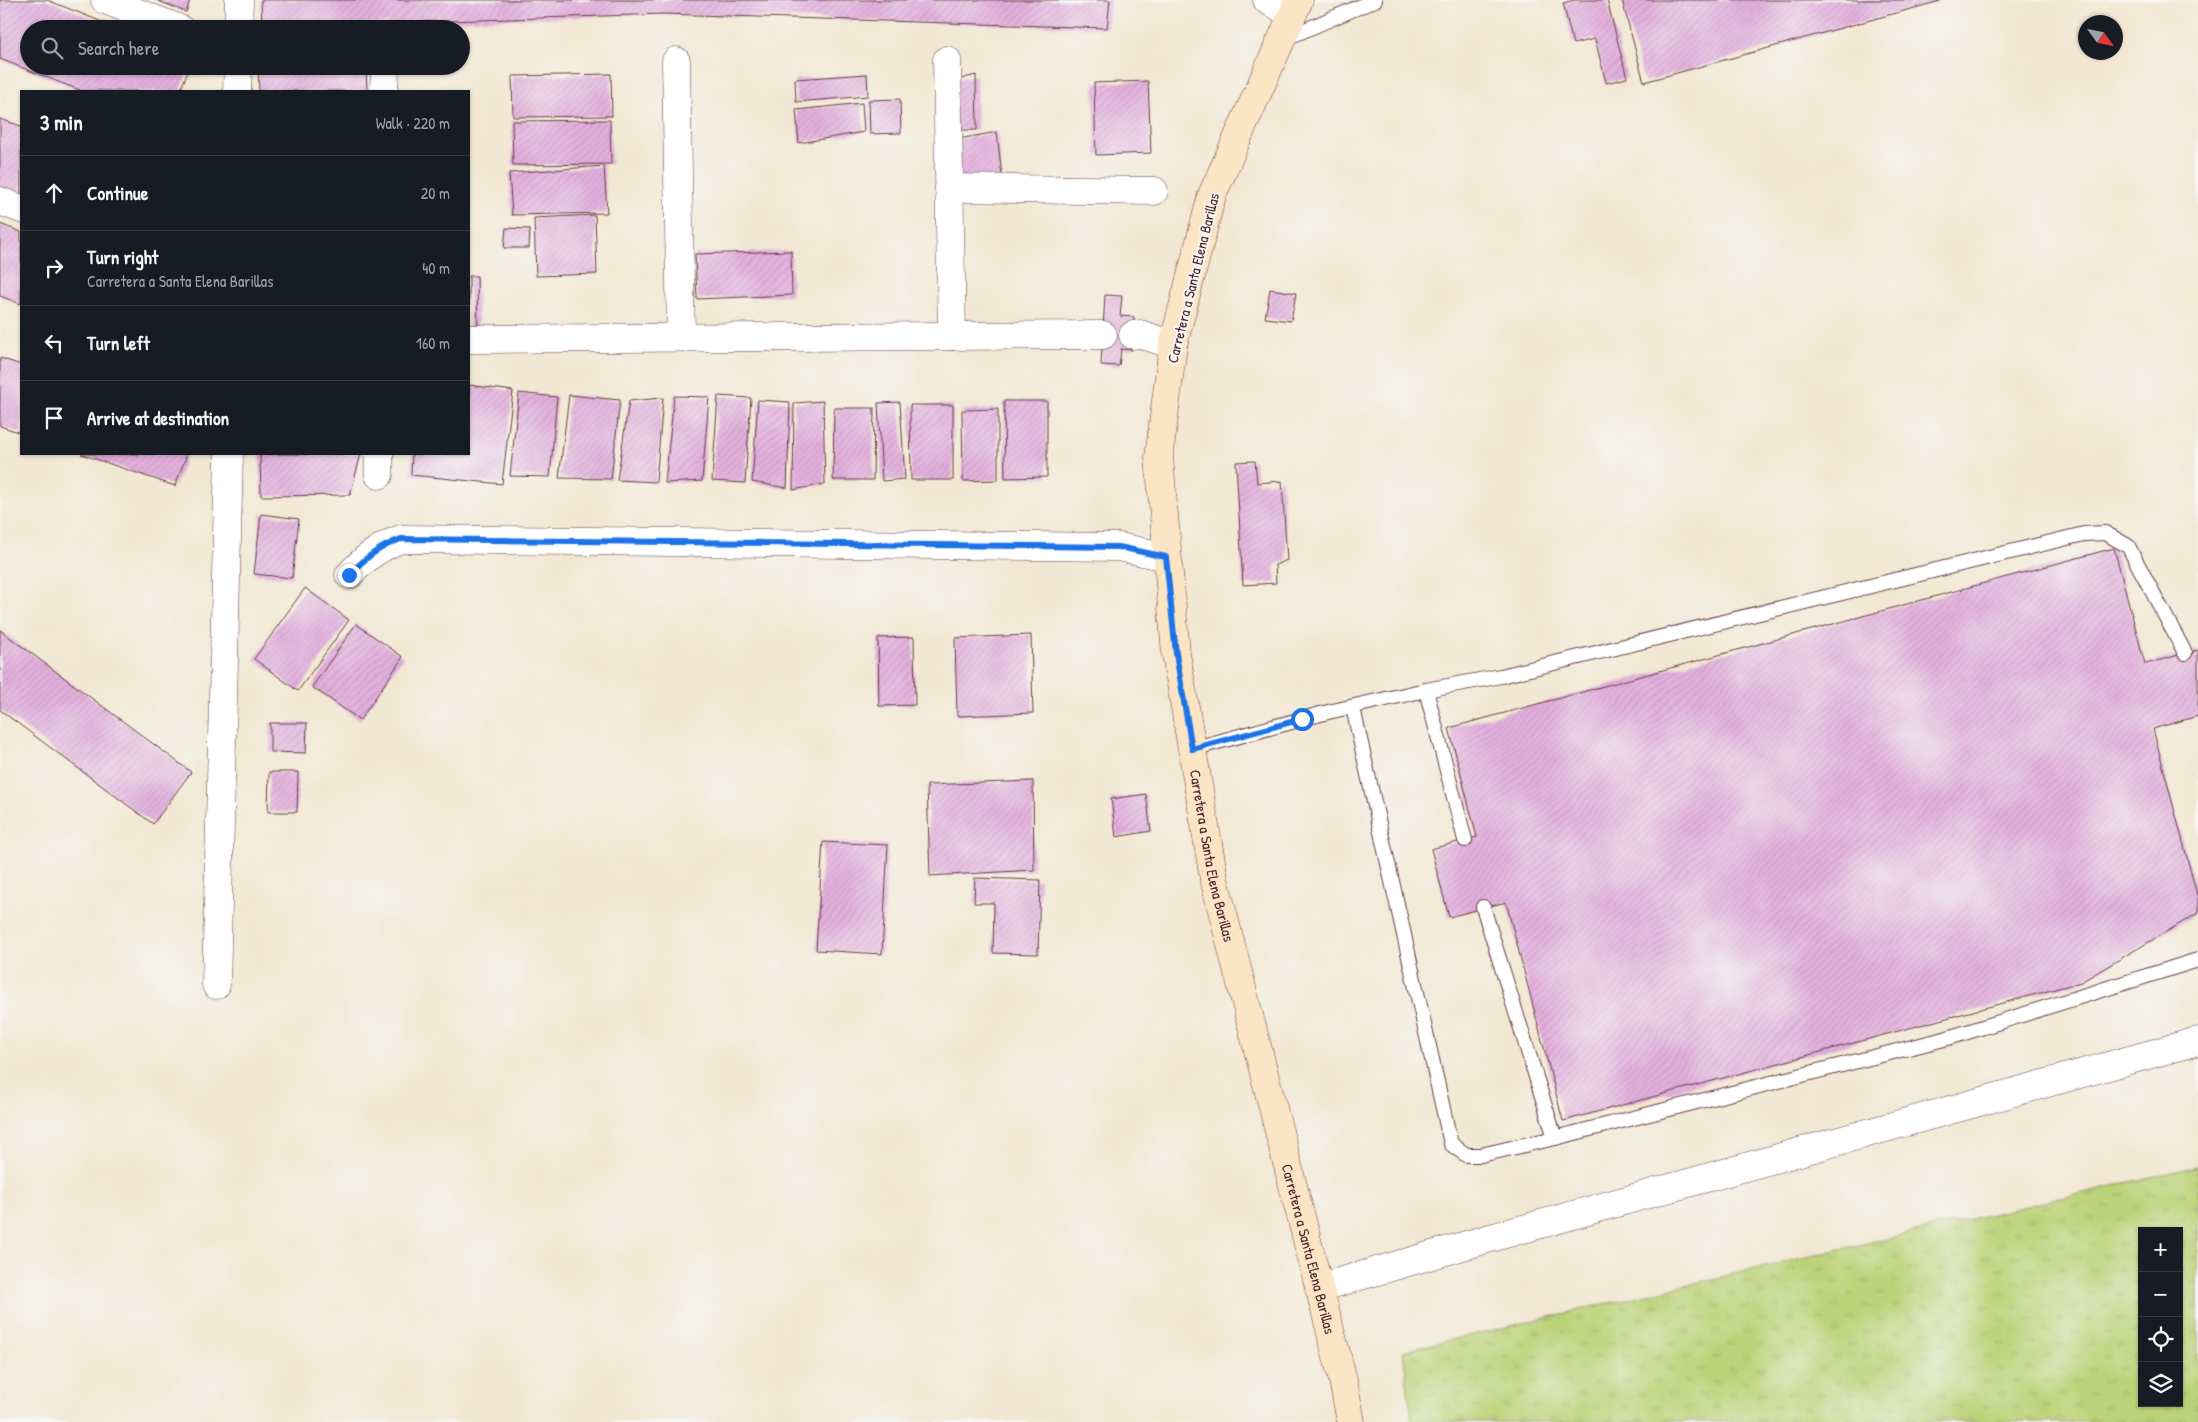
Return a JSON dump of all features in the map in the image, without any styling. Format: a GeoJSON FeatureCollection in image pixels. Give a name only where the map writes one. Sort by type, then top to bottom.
{"type":"FeatureCollection","features":[{"type":"Feature","properties":{"kind":"main road","name":"Carretera a Santa Elena Barillas"},"geometry":{"type":"LineString","coordinates":[[1296,7],[1212,195],[1173,345],[1159,457],[1166,557],[1176,654],[1214,879],[1343,1380],[1351,1422]]}},
{"type":"Feature","properties":{"kind":"street"},"geometry":{"type":"LineString","coordinates":[[105,0],[157,20]]}},
{"type":"Feature","properties":{"kind":"street"},"geometry":{"type":"LineString","coordinates":[[238,20],[239,0]]}},
{"type":"Feature","properties":{"kind":"street"},"geometry":{"type":"LineString","coordinates":[[1267,0],[1296,7]]}},
{"type":"Feature","properties":{"kind":"street"},"geometry":{"type":"LineString","coordinates":[[947,60],[952,336]]}},
{"type":"Feature","properties":{"kind":"street"},"geometry":{"type":"LineString","coordinates":[[676,61],[681,337]]}},
{"type":"Feature","properties":{"kind":"street"},"geometry":{"type":"LineString","coordinates":[[237,90],[238,75]]}},
{"type":"Feature","properties":{"kind":"street"},"geometry":{"type":"LineString","coordinates":[[950,188],[1154,191]]}},
{"type":"Feature","properties":{"kind":"street"},"geometry":{"type":"LineString","coordinates":[[0,200],[20,209]]}},
{"type":"Feature","properties":{"kind":"street"},"geometry":{"type":"LineString","coordinates":[[470,338],[1103,334]]}},
{"type":"Feature","properties":{"kind":"street"},"geometry":{"type":"LineString","coordinates":[[1133,335],[1140,334],[1173,345]]}},
{"type":"Feature","properties":{"kind":"street"},"geometry":{"type":"LineString","coordinates":[[216,986],[229,455]]}},
{"type":"Feature","properties":{"kind":"street"},"geometry":{"type":"LineString","coordinates":[[349,575],[363,560],[381,547],[401,539],[1119,547],[1166,557]]}},
{"type":"Feature","properties":{"kind":"street"},"geometry":{"type":"LineString","coordinates":[[1319,1288],[1497,1236],[2198,1041]]}},
{"type":"Feature","properties":{"kind":"lane"},"geometry":{"type":"LineString","coordinates":[[1281,41],[1375,0]]}},
{"type":"Feature","properties":{"kind":"lane"},"geometry":{"type":"LineString","coordinates":[[1192,749],[1328,712],[1353,708],[1426,690],[1501,676],[2084,534],[2105,533],[2128,546],[2185,653]]}},
{"type":"Feature","properties":{"kind":"lane"},"geometry":{"type":"LineString","coordinates":[[1426,690],[1465,840]]}},
{"type":"Feature","properties":{"kind":"lane"},"geometry":{"type":"LineString","coordinates":[[1353,708],[1451,1144],[1466,1155],[1481,1155],[1555,1138],[1948,1038],[2198,960]]}},
{"type":"Feature","properties":{"kind":"lane"},"geometry":{"type":"LineString","coordinates":[[1483,907],[1555,1138]]}},
{"type":"Feature","properties":{"kind":"green space"},"geometry":{"type":"Polygon","coordinates":[[[2198,1166],[2198,1422],[1412,1422],[1403,1351],[2198,1166]]]}},
{"type":"Feature","properties":{"kind":"building"},"geometry":{"type":"Polygon","coordinates":[[[0,0],[47,0],[97,20],[20,20],[20,67],[0,59],[0,0]]]}},
{"type":"Feature","properties":{"kind":"building"},"geometry":{"type":"Polygon","coordinates":[[[156,0],[190,0],[186,12],[156,0]]]}},
{"type":"Feature","properties":{"kind":"building"},"geometry":{"type":"Polygon","coordinates":[[[261,0],[1110,0],[1107,28],[664,14],[470,20],[262,20],[261,0]]]}},
{"type":"Feature","properties":{"kind":"building"},"geometry":{"type":"Polygon","coordinates":[[[1574,0],[1607,0],[1627,78],[1606,83],[1595,39],[1573,44],[1563,3],[1574,0]]]}},
{"type":"Feature","properties":{"kind":"building"},"geometry":{"type":"Polygon","coordinates":[[[1622,0],[1939,0],[1940,1],[1644,82],[1622,0]]]}},
{"type":"Feature","properties":{"kind":"building"},"geometry":{"type":"Polygon","coordinates":[[[611,74],[612,116],[513,117],[512,76],[611,74]]]}},
{"type":"Feature","properties":{"kind":"building"},"geometry":{"type":"Polygon","coordinates":[[[867,74],[868,96],[796,102],[795,79],[867,74]]]}},
{"type":"Feature","properties":{"kind":"building"},"geometry":{"type":"Polygon","coordinates":[[[41,75],[186,75],[180,90],[79,90],[41,75]]]}},
{"type":"Feature","properties":{"kind":"building"},"geometry":{"type":"Polygon","coordinates":[[[258,75],[366,75],[367,90],[259,90],[258,75]]]}},
{"type":"Feature","properties":{"kind":"building"},"geometry":{"type":"Polygon","coordinates":[[[976,75],[977,130],[953,130],[953,81],[976,75]]]}},
{"type":"Feature","properties":{"kind":"building"},"geometry":{"type":"Polygon","coordinates":[[[1148,81],[1151,153],[1096,155],[1094,83],[1148,81]]]}},
{"type":"Feature","properties":{"kind":"building"},"geometry":{"type":"Polygon","coordinates":[[[900,99],[901,133],[870,134],[869,100],[900,99]]]}},
{"type":"Feature","properties":{"kind":"building"},"geometry":{"type":"Polygon","coordinates":[[[862,103],[864,132],[799,143],[796,110],[862,103]]]}},
{"type":"Feature","properties":{"kind":"building"},"geometry":{"type":"Polygon","coordinates":[[[0,119],[20,126],[20,196],[0,189],[0,119]]]}},
{"type":"Feature","properties":{"kind":"building"},"geometry":{"type":"Polygon","coordinates":[[[610,120],[611,164],[513,165],[512,121],[610,120]]]}},
{"type":"Feature","properties":{"kind":"building"},"geometry":{"type":"Polygon","coordinates":[[[997,132],[1002,177],[956,182],[953,140],[997,132]]]}},
{"type":"Feature","properties":{"kind":"building"},"geometry":{"type":"Polygon","coordinates":[[[604,166],[607,213],[512,215],[509,173],[604,166]]]}},
{"type":"Feature","properties":{"kind":"building"},"geometry":{"type":"Polygon","coordinates":[[[595,215],[597,274],[536,276],[534,218],[595,215]]]}},
{"type":"Feature","properties":{"kind":"building"},"geometry":{"type":"Polygon","coordinates":[[[0,224],[20,232],[20,304],[0,296],[0,224]]]}},
{"type":"Feature","properties":{"kind":"building"},"geometry":{"type":"Polygon","coordinates":[[[506,228],[530,229],[529,248],[504,248],[506,228]]]}},
{"type":"Feature","properties":{"kind":"building"},"geometry":{"type":"Polygon","coordinates":[[[791,251],[792,295],[697,299],[695,254],[791,251]]]}},
{"type":"Feature","properties":{"kind":"building"},"geometry":{"type":"Polygon","coordinates":[[[470,276],[477,276],[478,329],[470,329],[470,276]]]}},
{"type":"Feature","properties":{"kind":"building"},"geometry":{"type":"Polygon","coordinates":[[[1270,289],[1296,293],[1291,321],[1265,318],[1270,289]]]}},
{"type":"Feature","properties":{"kind":"building"},"geometry":{"type":"Polygon","coordinates":[[[1105,295],[1122,296],[1120,316],[1134,317],[1132,350],[1121,349],[1119,366],[1101,365],[1105,295]]]}},
{"type":"Feature","properties":{"kind":"building"},"geometry":{"type":"Polygon","coordinates":[[[0,358],[20,365],[20,433],[0,426],[0,358]]]}},
{"type":"Feature","properties":{"kind":"building"},"geometry":{"type":"Polygon","coordinates":[[[470,385],[513,391],[502,484],[411,475],[412,455],[470,455],[470,385]]]}},
{"type":"Feature","properties":{"kind":"building"},"geometry":{"type":"Polygon","coordinates":[[[519,393],[557,397],[550,477],[510,476],[519,393]]]}},
{"type":"Feature","properties":{"kind":"building"},"geometry":{"type":"Polygon","coordinates":[[[569,395],[620,400],[611,479],[559,478],[569,395]]]}},
{"type":"Feature","properties":{"kind":"building"},"geometry":{"type":"Polygon","coordinates":[[[674,396],[709,397],[702,481],[665,483],[674,396]]]}},
{"type":"Feature","properties":{"kind":"building"},"geometry":{"type":"Polygon","coordinates":[[[718,396],[751,398],[745,483],[712,481],[718,396]]]}},
{"type":"Feature","properties":{"kind":"building"},"geometry":{"type":"Polygon","coordinates":[[[663,398],[656,482],[617,480],[629,401],[663,398]]]}},
{"type":"Feature","properties":{"kind":"building"},"geometry":{"type":"Polygon","coordinates":[[[758,400],[790,402],[787,488],[752,482],[758,400]]]}},
{"type":"Feature","properties":{"kind":"building"},"geometry":{"type":"Polygon","coordinates":[[[823,401],[825,484],[793,490],[794,403],[823,401]]]}},
{"type":"Feature","properties":{"kind":"building"},"geometry":{"type":"Polygon","coordinates":[[[1004,401],[1047,401],[1047,477],[1005,478],[1004,401]]]}},
{"type":"Feature","properties":{"kind":"building"},"geometry":{"type":"Polygon","coordinates":[[[900,402],[905,479],[882,481],[878,403],[900,402]]]}},
{"type":"Feature","properties":{"kind":"building"},"geometry":{"type":"Polygon","coordinates":[[[910,405],[953,405],[953,480],[911,480],[910,405]]]}},
{"type":"Feature","properties":{"kind":"building"},"geometry":{"type":"Polygon","coordinates":[[[834,408],[874,408],[873,480],[833,480],[834,408]]]}},
{"type":"Feature","properties":{"kind":"building"},"geometry":{"type":"Polygon","coordinates":[[[998,409],[998,480],[963,481],[962,410],[998,409]]]}},
{"type":"Feature","properties":{"kind":"building"},"geometry":{"type":"Polygon","coordinates":[[[84,455],[187,455],[175,486],[84,455]]]}},
{"type":"Feature","properties":{"kind":"building"},"geometry":{"type":"Polygon","coordinates":[[[260,455],[361,455],[350,495],[261,496],[260,455]]]}},
{"type":"Feature","properties":{"kind":"building"},"geometry":{"type":"Polygon","coordinates":[[[1255,461],[1257,483],[1282,481],[1287,560],[1275,565],[1276,583],[1243,585],[1236,462],[1255,461]]]}},
{"type":"Feature","properties":{"kind":"building"},"geometry":{"type":"Polygon","coordinates":[[[261,514],[299,519],[292,578],[254,574],[261,514]]]}},
{"type":"Feature","properties":{"kind":"building"},"geometry":{"type":"Polygon","coordinates":[[[2114,548],[2145,664],[2198,650],[2198,716],[2153,729],[2198,899],[2198,913],[2081,982],[1563,1121],[1506,902],[1449,917],[1431,849],[1477,837],[1449,728],[2114,548]]]}},
{"type":"Feature","properties":{"kind":"building"},"geometry":{"type":"Polygon","coordinates":[[[305,588],[349,620],[298,691],[254,659],[305,588]]]}},
{"type":"Feature","properties":{"kind":"building"},"geometry":{"type":"Polygon","coordinates":[[[356,624],[403,657],[360,720],[312,687],[356,624]]]}},
{"type":"Feature","properties":{"kind":"building"},"geometry":{"type":"Polygon","coordinates":[[[0,630],[191,772],[153,824],[0,710],[0,630]]]}},
{"type":"Feature","properties":{"kind":"building"},"geometry":{"type":"Polygon","coordinates":[[[1031,635],[1033,713],[957,716],[955,638],[1031,635]]]}},
{"type":"Feature","properties":{"kind":"building"},"geometry":{"type":"Polygon","coordinates":[[[914,637],[915,705],[879,706],[878,638],[914,637]]]}},
{"type":"Feature","properties":{"kind":"building"},"geometry":{"type":"Polygon","coordinates":[[[270,723],[307,723],[306,753],[270,752],[270,723]]]}},
{"type":"Feature","properties":{"kind":"building"},"geometry":{"type":"Polygon","coordinates":[[[269,772],[298,772],[297,812],[268,812],[269,772]]]}},
{"type":"Feature","properties":{"kind":"building"},"geometry":{"type":"Polygon","coordinates":[[[1033,781],[1034,870],[930,876],[927,785],[1033,781]]]}},
{"type":"Feature","properties":{"kind":"building"},"geometry":{"type":"Polygon","coordinates":[[[1146,794],[1151,831],[1116,837],[1111,799],[1146,794]]]}},
{"type":"Feature","properties":{"kind":"building"},"geometry":{"type":"Polygon","coordinates":[[[823,842],[888,845],[882,954],[816,950],[823,842]]]}},
{"type":"Feature","properties":{"kind":"building"},"geometry":{"type":"Polygon","coordinates":[[[975,878],[1040,880],[1038,954],[993,953],[994,903],[974,903],[975,878]]]}},
{"type":"Feature","properties":{"kind":"route"},"geometry":{"type":"LineString","coordinates":[[349,575],[363,560],[381,547],[401,539],[1119,547],[1166,557],[1176,654],[1192,749],[1302,719]]}}]}
